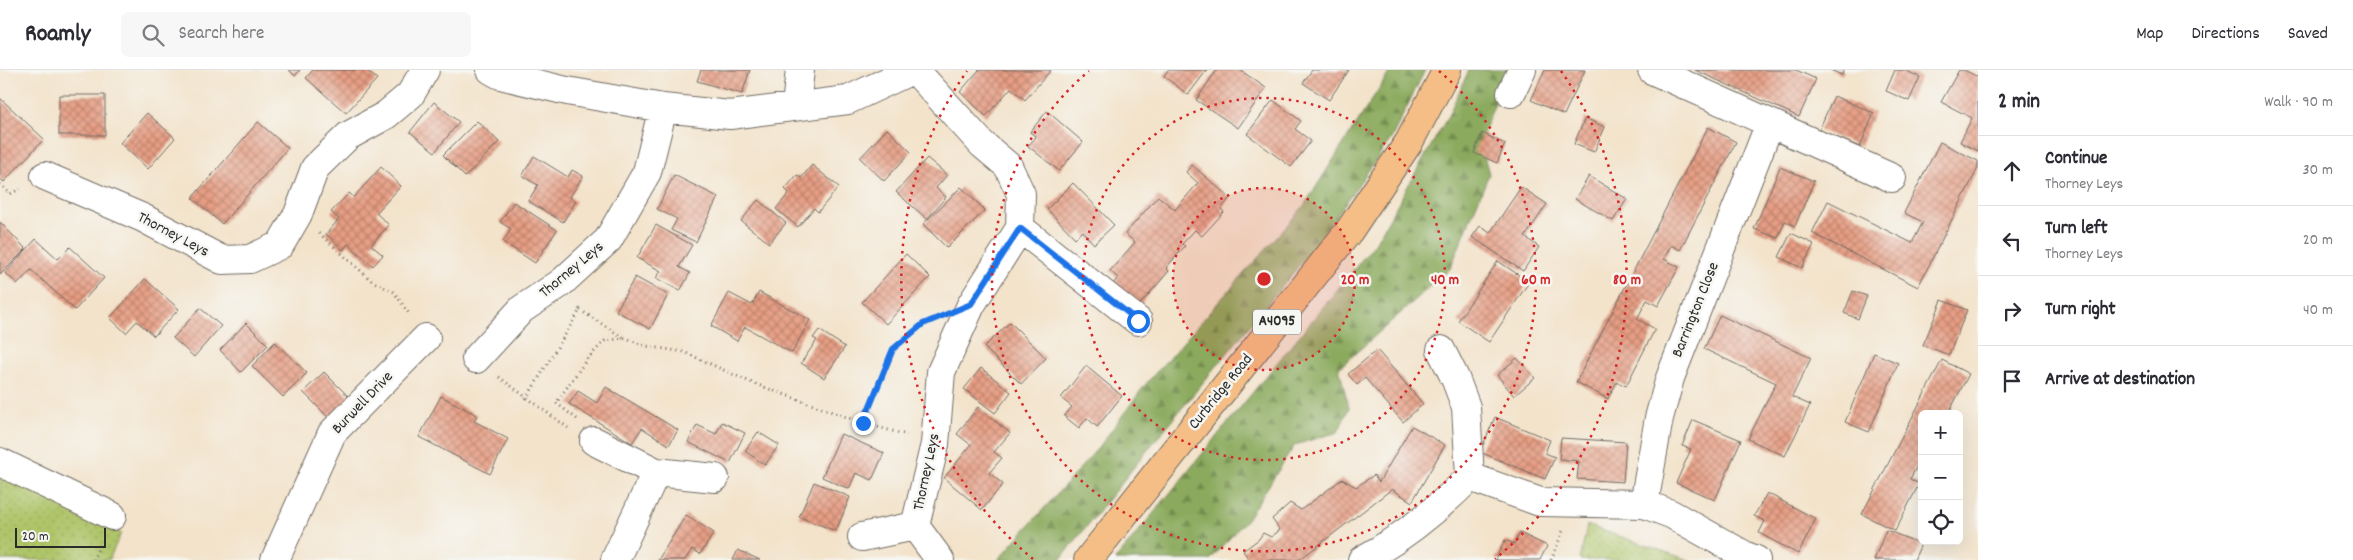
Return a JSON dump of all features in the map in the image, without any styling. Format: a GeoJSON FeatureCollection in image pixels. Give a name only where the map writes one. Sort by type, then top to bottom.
{"type":"FeatureCollection","features":[{"type":"Feature","properties":{"kind":"main road","name":"Curbridge Road"},"geometry":{"type":"LineString","coordinates":[[1088,560],[1349,231],[1409,142],[1447,70]]}},
{"type":"Feature","properties":{"kind":"street","name":"Thorney Leys"},"geometry":{"type":"LineString","coordinates":[[45,176],[143,218],[222,260],[250,259],[280,244],[298,214],[315,168],[348,136],[386,115],[410,95],[425,70]]}},
{"type":"Feature","properties":{"kind":"street"},"geometry":{"type":"LineString","coordinates":[[491,70],[500,75],[567,91],[663,108],[730,115],[848,100],[913,70],[982,144],[1008,166],[1021,194],[1020,228],[1138,321]]}},
{"type":"Feature","properties":{"kind":"street"},"geometry":{"type":"LineString","coordinates":[[796,106],[800,70]]}},
{"type":"Feature","properties":{"kind":"street"},"geometry":{"type":"LineString","coordinates":[[1652,70],[1892,178]]}},
{"type":"Feature","properties":{"kind":"street","name":"Thorney Leys"},"geometry":{"type":"LineString","coordinates":[[476,360],[522,309],[561,284],[608,240],[647,172],[663,108]]}},
{"type":"Feature","properties":{"kind":"street","name":"Barrington Close"},"geometry":{"type":"LineString","coordinates":[[1644,504],[1659,418],[1670,378],[1770,123]]}},
{"type":"Feature","properties":{"kind":"street","name":"Thorney Leys"},"geometry":{"type":"LineString","coordinates":[[915,526],[935,444],[941,372],[971,304],[1020,228]]}},
{"type":"Feature","properties":{"kind":"street","name":"Burwell Drive"},"geometry":{"type":"LineString","coordinates":[[275,560],[332,433],[426,338]]}},
{"type":"Feature","properties":{"kind":"street"},"geometry":{"type":"LineString","coordinates":[[1441,350],[1455,378],[1466,407],[1470,477]]}},
{"type":"Feature","properties":{"kind":"street"},"geometry":{"type":"LineString","coordinates":[[583,429],[656,472],[715,478]]}},
{"type":"Feature","properties":{"kind":"street"},"geometry":{"type":"LineString","coordinates":[[0,462],[112,516]]}},
{"type":"Feature","properties":{"kind":"street"},"geometry":{"type":"LineString","coordinates":[[615,560],[656,472]]}},
{"type":"Feature","properties":{"kind":"street"},"geometry":{"type":"LineString","coordinates":[[1470,477],[1540,502],[1644,504],[1671,514],[1749,559]]}},
{"type":"Feature","properties":{"kind":"street"},"geometry":{"type":"LineString","coordinates":[[1362,560],[1388,546],[1417,526],[1470,477]]}},
{"type":"Feature","properties":{"kind":"street","name":"Thorney Leys"},"geometry":{"type":"LineString","coordinates":[[862,536],[915,526]]}},
{"type":"Feature","properties":{"kind":"street","name":"Thorney Leys"},"geometry":{"type":"LineString","coordinates":[[915,526],[940,560]]}},
{"type":"Feature","properties":{"kind":"path"},"geometry":{"type":"LineString","coordinates":[[298,214],[372,281],[394,292],[426,338]]}},
{"type":"Feature","properties":{"kind":"path"},"geometry":{"type":"LineString","coordinates":[[561,284],[580,310],[624,338],[646,346],[684,352],[750,382],[863,423],[935,444]]}},
{"type":"Feature","properties":{"kind":"path"},"geometry":{"type":"LineString","coordinates":[[863,423],[893,349],[923,324],[971,304]]}},
{"type":"Feature","properties":{"kind":"path"},"geometry":{"type":"LineString","coordinates":[[526,399],[580,310]]}},
{"type":"Feature","properties":{"kind":"path"},"geometry":{"type":"LineString","coordinates":[[583,429],[556,403],[587,359],[605,341],[624,338]]}},
{"type":"Feature","properties":{"kind":"path"},"geometry":{"type":"LineString","coordinates":[[476,360],[567,428],[583,429]]}},
{"type":"Feature","properties":{"kind":"green space"},"geometry":{"type":"Polygon","coordinates":[[[1391,70],[1425,70],[1391,139],[1308,255],[1060,560],[998,560],[1099,447],[1145,385],[1303,207],[1391,70]]]}},
{"type":"Feature","properties":{"kind":"green space"},"geometry":{"type":"Polygon","coordinates":[[[1469,70],[1508,70],[1480,141],[1489,174],[1450,269],[1339,368],[1349,408],[1338,432],[1295,445],[1247,519],[1210,560],[1115,560],[1374,245],[1447,118],[1469,70]]]}},
{"type":"Feature","properties":{"kind":"green space"},"geometry":{"type":"Polygon","coordinates":[[[0,476],[121,533],[109,560],[0,560],[0,476]]]}},
{"type":"Feature","properties":{"kind":"green space"},"geometry":{"type":"Polygon","coordinates":[[[1587,525],[1689,560],[1580,560],[1587,525]]]}},
{"type":"Feature","properties":{"kind":"building"},"geometry":{"type":"Polygon","coordinates":[[[289,70],[300,70],[295,76],[289,70]]]}},
{"type":"Feature","properties":{"kind":"building"},"geometry":{"type":"Polygon","coordinates":[[[313,70],[366,70],[377,79],[346,113],[306,78],[313,70]]]}},
{"type":"Feature","properties":{"kind":"building"},"geometry":{"type":"Polygon","coordinates":[[[701,70],[750,70],[742,94],[697,81],[701,70]]]}},
{"type":"Feature","properties":{"kind":"building"},"geometry":{"type":"Polygon","coordinates":[[[979,70],[1051,70],[1025,100],[1011,88],[986,116],[960,92],[979,70]]]}},
{"type":"Feature","properties":{"kind":"building"},"geometry":{"type":"Polygon","coordinates":[[[1168,70],[1207,70],[1188,95],[1164,76],[1168,70]]]}},
{"type":"Feature","properties":{"kind":"building"},"geometry":{"type":"Polygon","coordinates":[[[1217,70],[1240,70],[1266,88],[1238,128],[1196,100],[1217,70]]]}},
{"type":"Feature","properties":{"kind":"building"},"geometry":{"type":"Polygon","coordinates":[[[1312,70],[1349,70],[1329,100],[1303,83],[1312,70]]]}},
{"type":"Feature","properties":{"kind":"building"},"geometry":{"type":"Polygon","coordinates":[[[1545,70],[1585,70],[1564,115],[1531,100],[1545,70]]]}},
{"type":"Feature","properties":{"kind":"building"},"geometry":{"type":"Polygon","coordinates":[[[1695,70],[1796,70],[1816,79],[1799,117],[1695,70]]]}},
{"type":"Feature","properties":{"kind":"building"},"geometry":{"type":"Polygon","coordinates":[[[1830,70],[1844,70],[1842,75],[1830,70]]]}},
{"type":"Feature","properties":{"kind":"building"},"geometry":{"type":"Polygon","coordinates":[[[1895,70],[1904,70],[1920,77],[1909,101],[1886,91],[1895,70]]]}},
{"type":"Feature","properties":{"kind":"building"},"geometry":{"type":"Polygon","coordinates":[[[1959,70],[1964,70],[1978,77],[1978,151],[1960,142],[1972,118],[1941,102],[1959,70]]]}},
{"type":"Feature","properties":{"kind":"building"},"geometry":{"type":"Polygon","coordinates":[[[59,95],[105,95],[105,135],[59,135],[59,95]]]}},
{"type":"Feature","properties":{"kind":"building"},"geometry":{"type":"Polygon","coordinates":[[[1834,96],[1874,113],[1860,147],[1819,130],[1834,96]]]}},
{"type":"Feature","properties":{"kind":"building"},"geometry":{"type":"Polygon","coordinates":[[[0,98],[44,139],[4,182],[0,179],[0,98]]]}},
{"type":"Feature","properties":{"kind":"building"},"geometry":{"type":"Polygon","coordinates":[[[1273,100],[1301,121],[1295,129],[1311,141],[1291,167],[1247,134],[1273,100]]]}},
{"type":"Feature","properties":{"kind":"building"},"geometry":{"type":"Polygon","coordinates":[[[434,102],[459,122],[435,152],[410,132],[434,102]]]}},
{"type":"Feature","properties":{"kind":"building"},"geometry":{"type":"Polygon","coordinates":[[[1047,111],[1083,142],[1059,171],[1028,146],[1036,137],[1030,132],[1047,111]]]}},
{"type":"Feature","properties":{"kind":"building"},"geometry":{"type":"Polygon","coordinates":[[[147,113],[175,138],[148,169],[120,143],[147,113]]]}},
{"type":"Feature","properties":{"kind":"building"},"geometry":{"type":"Polygon","coordinates":[[[1585,118],[1605,127],[1594,152],[1574,144],[1585,118]]]}},
{"type":"Feature","properties":{"kind":"building"},"geometry":{"type":"Polygon","coordinates":[[[477,121],[499,142],[465,177],[443,155],[477,121]]]}},
{"type":"Feature","properties":{"kind":"building"},"geometry":{"type":"Polygon","coordinates":[[[258,122],[288,148],[222,224],[192,198],[258,122]]]}},
{"type":"Feature","properties":{"kind":"building"},"geometry":{"type":"Polygon","coordinates":[[[1708,127],[1736,142],[1680,250],[1671,245],[1664,259],[1679,267],[1658,306],[1647,300],[1637,319],[1655,329],[1626,386],[1617,382],[1608,399],[1576,382],[1708,127]]]}},
{"type":"Feature","properties":{"kind":"building"},"geometry":{"type":"Polygon","coordinates":[[[887,129],[911,152],[884,181],[860,158],[887,129]]]}},
{"type":"Feature","properties":{"kind":"building"},"geometry":{"type":"Polygon","coordinates":[[[1482,133],[1505,144],[1497,163],[1474,153],[1482,133]]]}},
{"type":"Feature","properties":{"kind":"building"},"geometry":{"type":"Polygon","coordinates":[[[1940,142],[1978,161],[1978,168],[1918,287],[1812,233],[1828,201],[1912,243],[1923,222],[1904,213],[1940,142]]]}},
{"type":"Feature","properties":{"kind":"building"},"geometry":{"type":"Polygon","coordinates":[[[534,156],[568,177],[572,170],[583,176],[570,197],[576,201],[563,222],[528,201],[538,185],[522,176],[534,156]]]}},
{"type":"Feature","properties":{"kind":"building"},"geometry":{"type":"Polygon","coordinates":[[[927,158],[947,175],[936,188],[946,197],[927,219],[896,192],[927,158]]]}},
{"type":"Feature","properties":{"kind":"building"},"geometry":{"type":"Polygon","coordinates":[[[812,165],[839,187],[818,212],[814,208],[798,227],[776,209],[789,193],[785,189],[797,175],[801,178],[812,165]]]}},
{"type":"Feature","properties":{"kind":"building"},"geometry":{"type":"Polygon","coordinates":[[[1192,165],[1230,198],[1221,209],[1224,212],[1202,236],[1195,230],[1182,244],[1185,246],[1166,268],[1169,271],[1131,315],[1105,293],[1118,278],[1110,271],[1135,242],[1125,234],[1158,196],[1175,210],[1198,183],[1186,172],[1192,165]]]}},
{"type":"Feature","properties":{"kind":"building"},"geometry":{"type":"Polygon","coordinates":[[[381,167],[401,186],[376,213],[389,225],[371,245],[383,255],[373,266],[348,244],[343,250],[326,234],[339,219],[331,212],[349,193],[354,197],[381,167]]]}},
{"type":"Feature","properties":{"kind":"building"},"geometry":{"type":"Polygon","coordinates":[[[1780,167],[1814,181],[1795,226],[1785,221],[1778,238],[1754,229],[1780,167]]]}},
{"type":"Feature","properties":{"kind":"building"},"geometry":{"type":"Polygon","coordinates":[[[674,175],[718,197],[696,242],[671,230],[677,219],[657,209],[674,175]]]}},
{"type":"Feature","properties":{"kind":"building"},"geometry":{"type":"Polygon","coordinates":[[[1589,176],[1627,199],[1613,221],[1575,199],[1589,176]]]}},
{"type":"Feature","properties":{"kind":"building"},"geometry":{"type":"Polygon","coordinates":[[[1073,183],[1114,225],[1094,244],[1082,231],[1075,238],[1047,209],[1073,183]]]}},
{"type":"Feature","properties":{"kind":"building"},"geometry":{"type":"Polygon","coordinates":[[[961,187],[985,210],[947,248],[923,224],[961,187]]]}},
{"type":"Feature","properties":{"kind":"building"},"geometry":{"type":"Polygon","coordinates":[[[1521,187],[1547,204],[1525,237],[1539,247],[1523,271],[1472,237],[1480,226],[1490,233],[1521,187]]]}},
{"type":"Feature","properties":{"kind":"building"},"geometry":{"type":"Polygon","coordinates":[[[758,200],[786,223],[769,243],[741,221],[758,200]]]}},
{"type":"Feature","properties":{"kind":"building"},"geometry":{"type":"Polygon","coordinates":[[[514,202],[557,230],[535,263],[503,242],[511,229],[500,222],[514,202]]]}},
{"type":"Feature","properties":{"kind":"building"},"geometry":{"type":"Polygon","coordinates":[[[0,222],[26,249],[0,275],[0,222]]]}},
{"type":"Feature","properties":{"kind":"building"},"geometry":{"type":"Polygon","coordinates":[[[656,225],[692,245],[679,267],[690,273],[680,291],[656,278],[661,271],[637,258],[656,225]]]}},
{"type":"Feature","properties":{"kind":"building"},"geometry":{"type":"Polygon","coordinates":[[[1791,233],[1814,244],[1802,268],[1779,257],[1791,233]]]}},
{"type":"Feature","properties":{"kind":"building"},"geometry":{"type":"Polygon","coordinates":[[[36,239],[58,259],[70,247],[104,278],[75,310],[31,270],[18,284],[5,273],[36,239]]]}},
{"type":"Feature","properties":{"kind":"building"},"geometry":{"type":"Polygon","coordinates":[[[906,254],[930,277],[886,324],[862,302],[906,254]]]}},
{"type":"Feature","properties":{"kind":"building"},"geometry":{"type":"Polygon","coordinates":[[[1498,261],[1529,282],[1489,342],[1458,321],[1498,261]]]}},
{"type":"Feature","properties":{"kind":"building"},"geometry":{"type":"Polygon","coordinates":[[[635,277],[668,295],[650,329],[616,311],[635,277]]]}},
{"type":"Feature","properties":{"kind":"building"},"geometry":{"type":"Polygon","coordinates":[[[145,279],[179,309],[154,336],[137,321],[126,333],[110,318],[145,279]]]}},
{"type":"Feature","properties":{"kind":"building"},"geometry":{"type":"Polygon","coordinates":[[[1853,291],[1867,296],[1858,319],[1844,313],[1853,291]]]}},
{"type":"Feature","properties":{"kind":"building"},"geometry":{"type":"Polygon","coordinates":[[[759,292],[810,320],[792,353],[745,327],[737,341],[711,326],[729,293],[752,305],[759,292]]]}},
{"type":"Feature","properties":{"kind":"building"},"geometry":{"type":"Polygon","coordinates":[[[1942,300],[1967,310],[1949,355],[1923,345],[1942,300]]]}},
{"type":"Feature","properties":{"kind":"building"},"geometry":{"type":"Polygon","coordinates":[[[200,308],[221,326],[194,357],[173,338],[200,308]]]}},
{"type":"Feature","properties":{"kind":"building"},"geometry":{"type":"Polygon","coordinates":[[[1720,315],[1811,358],[1792,397],[1810,405],[1785,456],[1748,439],[1776,383],[1704,349],[1720,315]]]}},
{"type":"Feature","properties":{"kind":"building"},"geometry":{"type":"Polygon","coordinates":[[[1010,322],[1046,358],[1021,384],[984,347],[1010,322]]]}},
{"type":"Feature","properties":{"kind":"building"},"geometry":{"type":"Polygon","coordinates":[[[246,323],[268,345],[241,372],[220,350],[246,323]]]}},
{"type":"Feature","properties":{"kind":"building"},"geometry":{"type":"Polygon","coordinates":[[[819,330],[845,347],[824,378],[801,363],[817,340],[813,338],[819,330]]]}},
{"type":"Feature","properties":{"kind":"building"},"geometry":{"type":"Polygon","coordinates":[[[275,342],[307,373],[283,397],[252,366],[275,342]]]}},
{"type":"Feature","properties":{"kind":"building"},"geometry":{"type":"Polygon","coordinates":[[[1377,350],[1423,404],[1403,422],[1365,378],[1357,385],[1348,374],[1377,350]]]}},
{"type":"Feature","properties":{"kind":"building"},"geometry":{"type":"Polygon","coordinates":[[[1874,353],[1898,363],[1869,432],[1845,422],[1874,353]]]}},
{"type":"Feature","properties":{"kind":"building"},"geometry":{"type":"Polygon","coordinates":[[[1517,358],[1535,378],[1514,396],[1497,375],[1517,358]]]}},
{"type":"Feature","properties":{"kind":"building"},"geometry":{"type":"Polygon","coordinates":[[[1942,360],[1969,374],[1950,410],[1918,410],[1918,464],[1910,479],[1918,483],[1918,486],[1895,531],[1862,514],[1942,360]]]}},
{"type":"Feature","properties":{"kind":"building"},"geometry":{"type":"Polygon","coordinates":[[[1086,366],[1122,396],[1097,427],[1087,418],[1079,428],[1064,416],[1072,407],[1061,398],[1086,366]]]}},
{"type":"Feature","properties":{"kind":"building"},"geometry":{"type":"Polygon","coordinates":[[[981,368],[1011,392],[995,413],[964,389],[981,368]]]}},
{"type":"Feature","properties":{"kind":"building"},"geometry":{"type":"Polygon","coordinates":[[[324,372],[350,398],[329,418],[303,392],[324,372]]]}},
{"type":"Feature","properties":{"kind":"building"},"geometry":{"type":"Polygon","coordinates":[[[606,387],[678,430],[669,445],[642,428],[632,443],[569,404],[578,391],[597,403],[606,387]]]}},
{"type":"Feature","properties":{"kind":"building"},"geometry":{"type":"Polygon","coordinates":[[[441,396],[477,415],[474,421],[508,439],[490,474],[419,437],[441,396]]]}},
{"type":"Feature","properties":{"kind":"building"},"geometry":{"type":"Polygon","coordinates":[[[978,407],[1010,433],[994,452],[1002,458],[989,473],[1003,484],[982,510],[944,478],[971,445],[957,434],[978,407]]]}},
{"type":"Feature","properties":{"kind":"building"},"geometry":{"type":"Polygon","coordinates":[[[1495,417],[1550,440],[1545,453],[1555,457],[1545,479],[1480,452],[1495,417]]]}},
{"type":"Feature","properties":{"kind":"building"},"geometry":{"type":"Polygon","coordinates":[[[1693,420],[1741,440],[1715,500],[1676,483],[1691,449],[1682,446],[1693,420]]]}},
{"type":"Feature","properties":{"kind":"building"},"geometry":{"type":"Polygon","coordinates":[[[722,422],[745,433],[730,463],[688,442],[697,425],[716,434],[722,422]]]}},
{"type":"Feature","properties":{"kind":"building"},"geometry":{"type":"Polygon","coordinates":[[[1412,426],[1445,445],[1412,502],[1392,489],[1299,560],[1250,560],[1243,551],[1259,539],[1263,533],[1271,537],[1280,530],[1272,519],[1290,503],[1301,510],[1342,479],[1356,487],[1374,475],[1379,482],[1412,426]]]}},
{"type":"Feature","properties":{"kind":"building"},"geometry":{"type":"Polygon","coordinates":[[[758,432],[779,445],[765,465],[745,451],[758,432]]]}},
{"type":"Feature","properties":{"kind":"building"},"geometry":{"type":"Polygon","coordinates":[[[841,434],[884,453],[872,480],[856,473],[849,489],[822,477],[841,434]]]}},
{"type":"Feature","properties":{"kind":"building"},"geometry":{"type":"Polygon","coordinates":[[[1561,438],[1626,442],[1623,482],[1577,479],[1579,461],[1559,459],[1561,438]]]}},
{"type":"Feature","properties":{"kind":"building"},"geometry":{"type":"Polygon","coordinates":[[[814,482],[850,497],[836,531],[799,517],[814,482]]]}},
{"type":"Feature","properties":{"kind":"building"},"geometry":{"type":"Polygon","coordinates":[[[1767,493],[1816,519],[1798,554],[1759,533],[1765,521],[1754,516],[1767,493]]]}},
{"type":"Feature","properties":{"kind":"building"},"geometry":{"type":"Polygon","coordinates":[[[686,515],[714,533],[700,554],[692,549],[685,560],[658,560],[686,515]]]}},
{"type":"Feature","properties":{"kind":"building"},"geometry":{"type":"Polygon","coordinates":[[[1886,530],[1921,545],[1914,560],[1874,560],[1886,530]]]}},
{"type":"Feature","properties":{"kind":"building"},"geometry":{"type":"Polygon","coordinates":[[[1520,533],[1547,546],[1540,560],[1495,560],[1505,540],[1514,544],[1520,533]]]}},
{"type":"Feature","properties":{"kind":"building"},"geometry":{"type":"Polygon","coordinates":[[[738,550],[760,560],[733,560],[738,550]]]}},
{"type":"Feature","properties":{"kind":"route"},"geometry":{"type":"LineString","coordinates":[[863,423],[893,349],[923,324],[971,304],[1020,228],[1138,321]]}}]}
